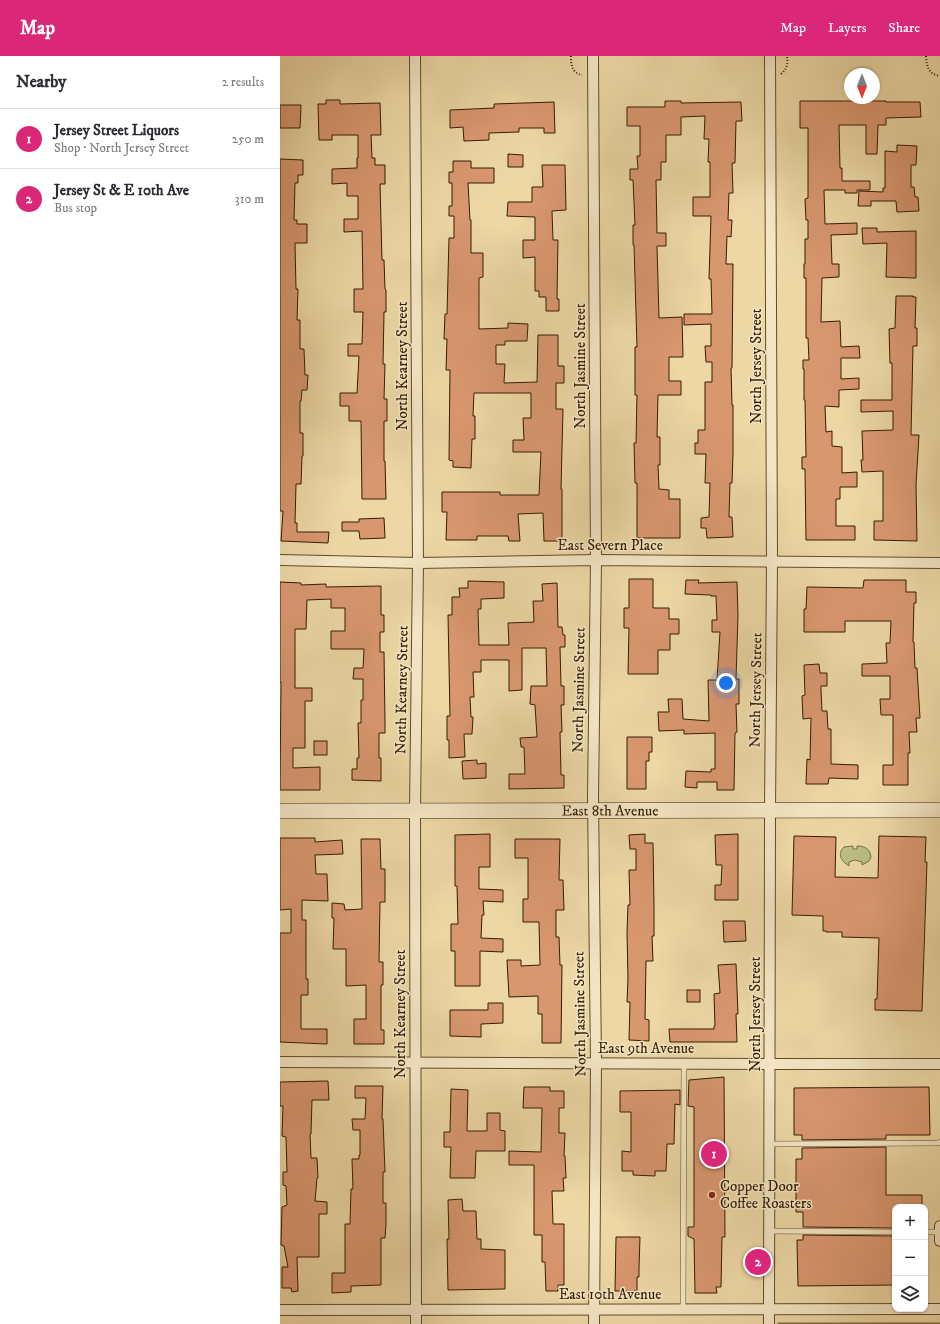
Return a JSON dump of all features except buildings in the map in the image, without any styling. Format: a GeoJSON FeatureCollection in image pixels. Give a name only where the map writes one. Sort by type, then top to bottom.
{"type":"FeatureCollection","features":[{"type":"Feature","properties":{"kind":"street","name":"North Kearney Street"},"geometry":{"type":"LineString","coordinates":[[415,56],[418,563],[415,811],[416,1324]]}},
{"type":"Feature","properties":{"kind":"street","name":"North Jasmine Street"},"geometry":{"type":"LineString","coordinates":[[593,56],[596,560],[593,811],[596,1063],[594,1324]]}},
{"type":"Feature","properties":{"kind":"street","name":"North Jersey Street"},"geometry":{"type":"LineString","coordinates":[[769,1324],[772,561],[770,56]]}},
{"type":"Feature","properties":{"kind":"street","name":"East Severn Place"},"geometry":{"type":"LineString","coordinates":[[280,560],[418,563],[596,560],[940,563]]}},
{"type":"Feature","properties":{"kind":"street","name":"East 8th Avenue"},"geometry":{"type":"LineString","coordinates":[[280,811],[940,810]]}},
{"type":"Feature","properties":{"kind":"street","name":"East 9th Avenue"},"geometry":{"type":"LineString","coordinates":[[280,1062],[940,1064]]}},
{"type":"Feature","properties":{"kind":"street"},"geometry":{"type":"LineString","coordinates":[[940,1226],[940,1241]]}},
{"type":"Feature","properties":{"kind":"street","name":"East 10th Avenue"},"geometry":{"type":"LineString","coordinates":[[280,1310],[940,1309]]}},
{"type":"Feature","properties":{"kind":"lane"},"geometry":{"type":"LineString","coordinates":[[683,1309],[684,1064]]}},
{"type":"Feature","properties":{"kind":"lane"},"geometry":{"type":"LineString","coordinates":[[770,1144],[940,1142]]}},
{"type":"Feature","properties":{"kind":"lane"},"geometry":{"type":"LineString","coordinates":[[770,1231],[892,1232]]}},
{"type":"Feature","properties":{"kind":"lane"},"geometry":{"type":"LineString","coordinates":[[928,1232],[940,1232]]}},
{"type":"Feature","properties":{"kind":"path"},"geometry":{"type":"LineString","coordinates":[[571,56],[573,70],[578,74],[593,77]]}},
{"type":"Feature","properties":{"kind":"path"},"geometry":{"type":"LineString","coordinates":[[926,56],[929,69],[934,75],[940,76]]}},
{"type":"Feature","properties":{"kind":"green space"},"geometry":{"type":"Polygon","coordinates":[[[853,846],[853,849],[857,849],[857,846],[865,847],[871,857],[869,861],[862,865],[862,862],[855,860],[849,862],[849,866],[844,862],[840,855],[842,850],[844,847],[853,846]]]}},
{"type":"Feature","properties":{"kind":"green space"},"geometry":{"type":"Polygon","coordinates":[[[940,1323],[940,1324],[778,1324],[940,1323]]]}},
{"type":"Feature","properties":{"kind":"place","name":"Jersey Street Liquors"},"geometry":{"type":"Point","coordinates":[714,1154]}},
{"type":"Feature","properties":{"kind":"place","name":"Copper Door Coffee Roasters"},"geometry":{"type":"Point","coordinates":[712,1195]}},
{"type":"Feature","properties":{"kind":"place","name":"Jersey St & E 10th Ave"},"geometry":{"type":"Point","coordinates":[758,1262]}}]}
